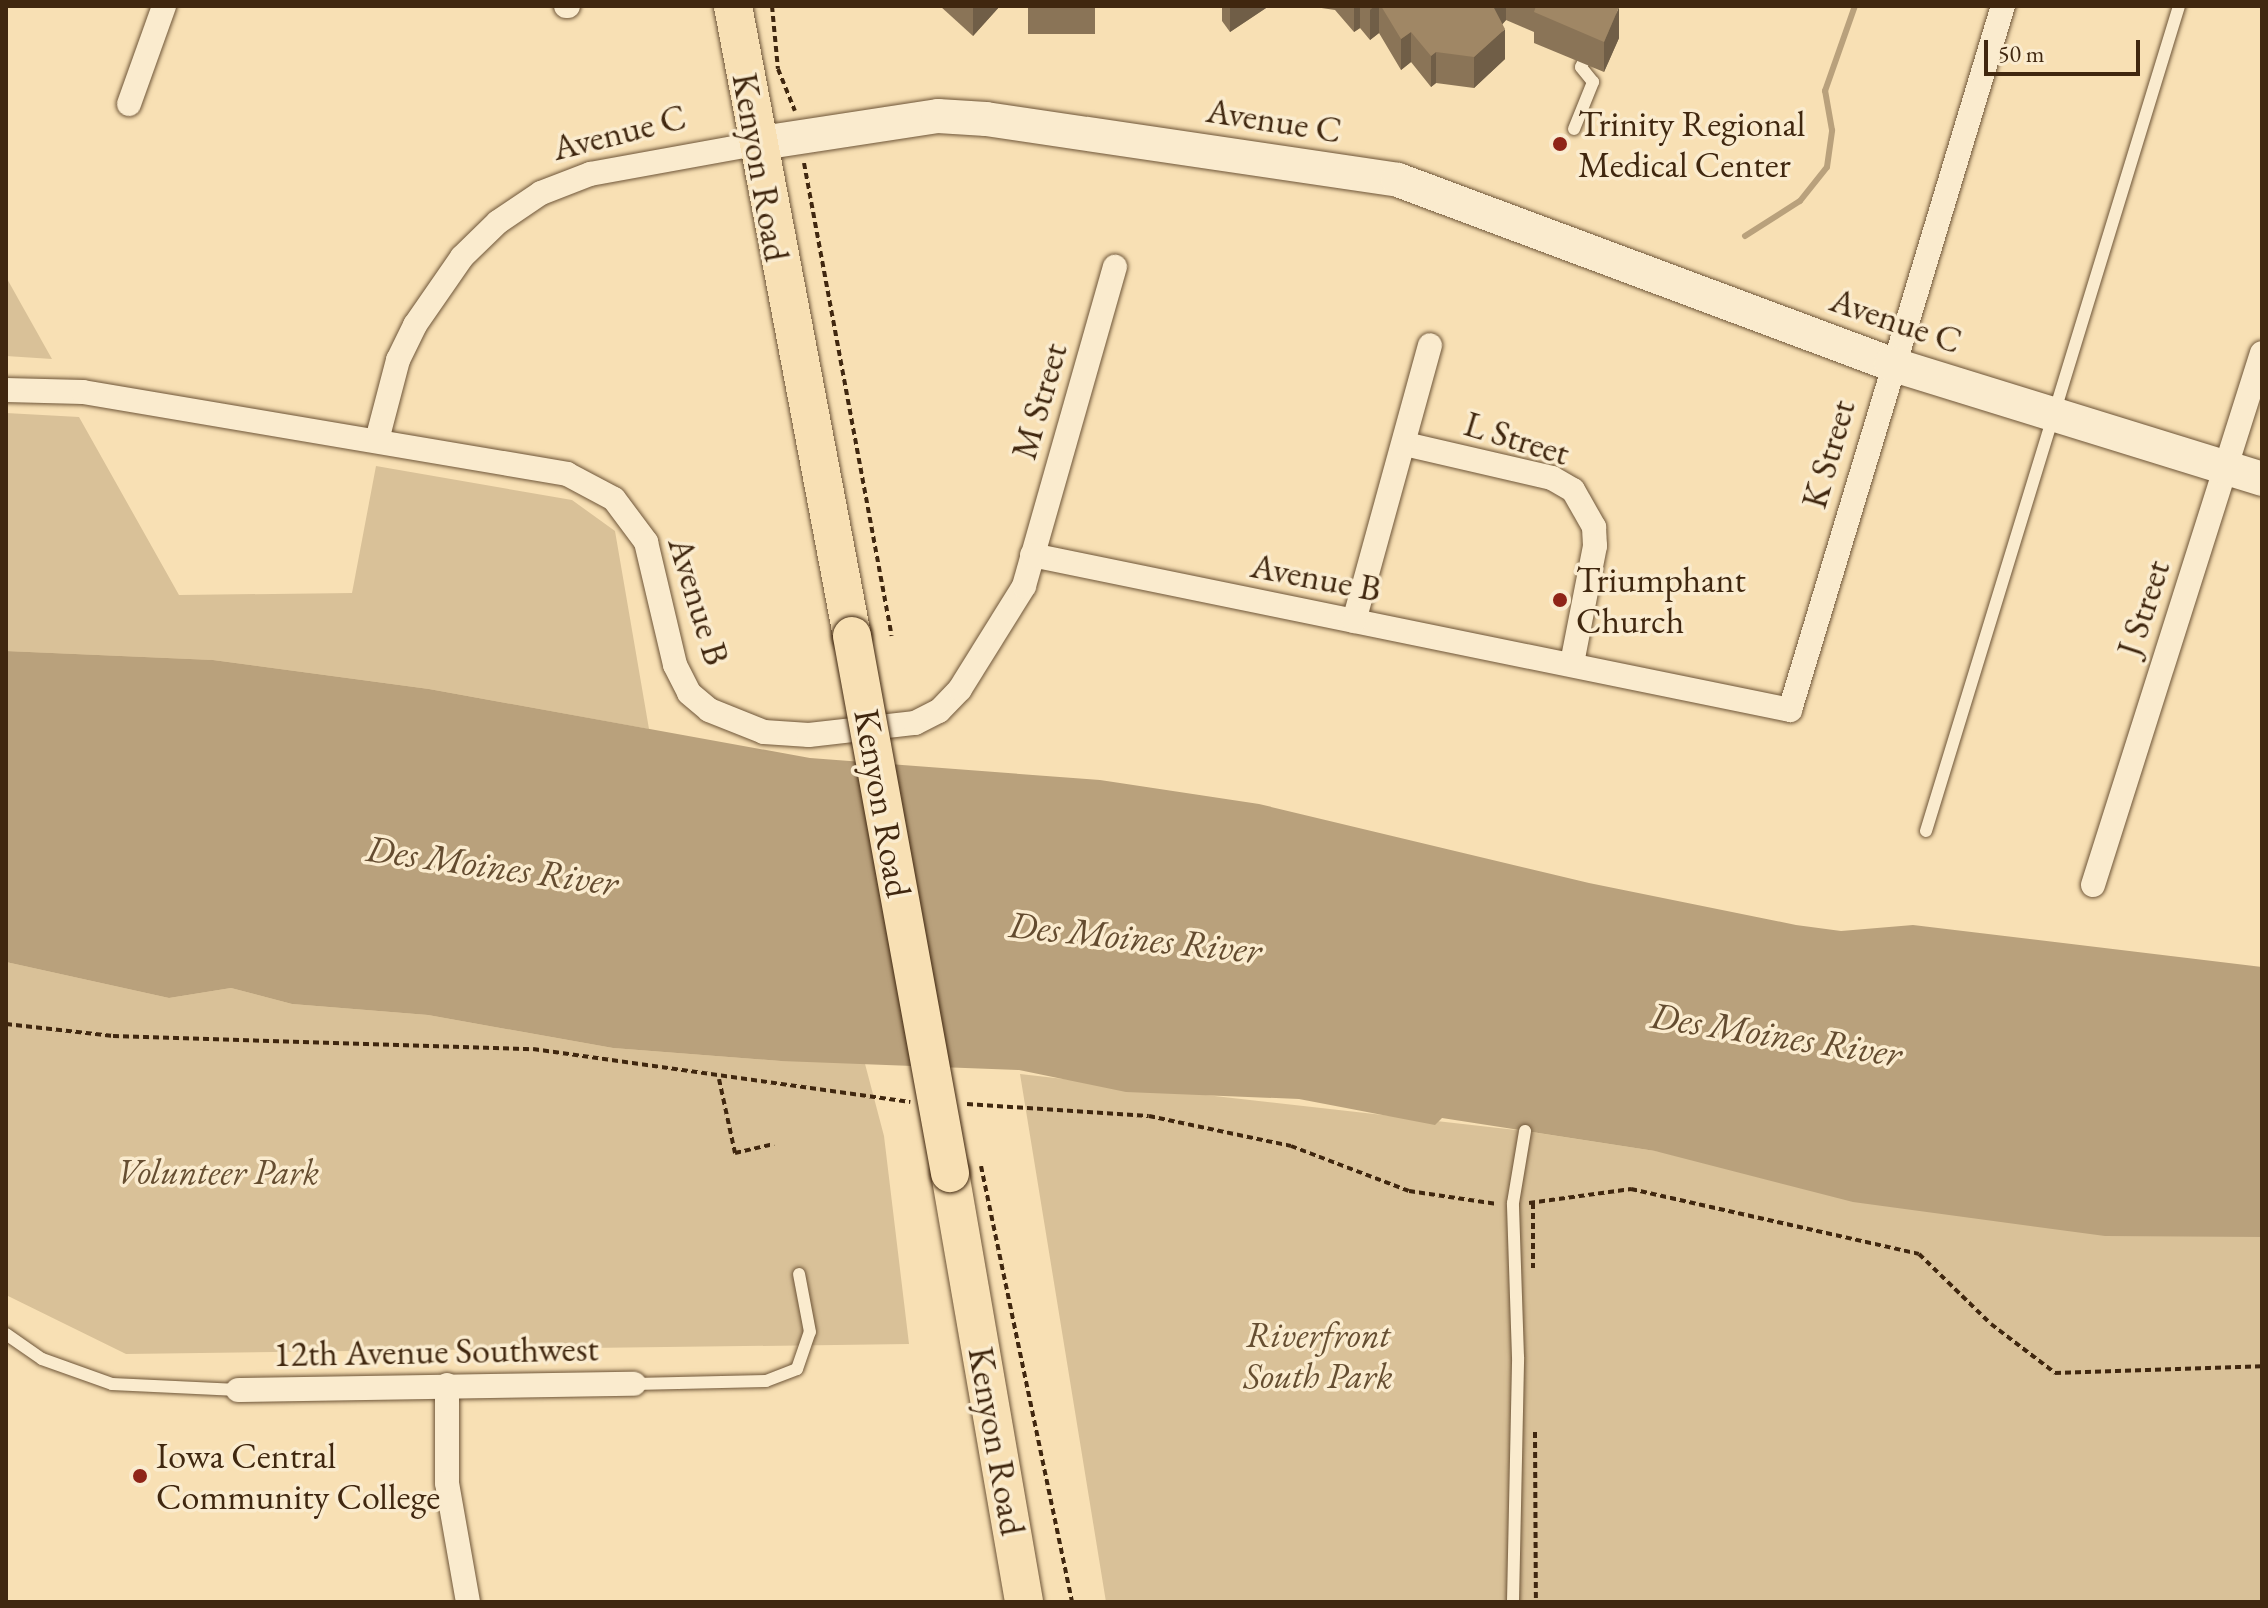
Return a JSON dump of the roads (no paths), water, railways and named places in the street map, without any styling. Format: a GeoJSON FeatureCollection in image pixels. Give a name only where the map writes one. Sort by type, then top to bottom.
{"type":"FeatureCollection","features":[{"type":"Feature","properties":{"kind":"main road","name":"Kenyon Road"},"geometry":{"type":"LineString","coordinates":[[733,6],[755,144],[852,636],[965,1170],[1024,1602]]}},
{"type":"Feature","properties":{"kind":"street"},"geometry":{"type":"LineString","coordinates":[[129,104],[164,6]]}},
{"type":"Feature","properties":{"kind":"street","name":"K Street"},"geometry":{"type":"LineString","coordinates":[[1572,663],[1790,710],[1891,364],[2003,6]]}},
{"type":"Feature","properties":{"kind":"street","name":"Avenue C"},"geometry":{"type":"LineString","coordinates":[[377,440],[398,360],[415,325],[462,257],[498,222],[541,193],[590,174],[755,144],[938,116],[986,119],[1398,180],[1891,364],[2262,479]]}},
{"type":"Feature","properties":{"kind":"street","name":"M Street"},"geometry":{"type":"LineString","coordinates":[[1032,555],[1115,267]]}},
{"type":"Feature","properties":{"kind":"street","name":"L Street"},"geometry":{"type":"LineString","coordinates":[[1354,621],[1430,345]]}},
{"type":"Feature","properties":{"kind":"street","name":"J Street"},"geometry":{"type":"LineString","coordinates":[[2093,885],[2262,353]]}},
{"type":"Feature","properties":{"kind":"street","name":"Avenue B"},"geometry":{"type":"LineString","coordinates":[[6,390],[83,392],[567,474],[614,499],[646,542],[675,665],[689,693],[709,710],[764,732],[809,735],[915,723],[939,711],[1006,620],[1032,555],[1572,663]]}},
{"type":"Feature","properties":{"kind":"street","name":"L Street"},"geometry":{"type":"LineString","coordinates":[[1405,444],[1552,478],[1573,490],[1594,527],[1595,546],[1572,663]]}},
{"type":"Feature","properties":{"kind":"street","name":"12th Avenue Southwest"},"geometry":{"type":"LineString","coordinates":[[238,1390],[634,1384]]}},
{"type":"Feature","properties":{"kind":"street"},"geometry":{"type":"LineString","coordinates":[[447,1385],[447,1483],[468,1602]]}},
{"type":"Feature","properties":{"kind":"lane"},"geometry":{"type":"LineString","coordinates":[[1926,831],[2057,413],[2179,6]]}},
{"type":"Feature","properties":{"kind":"lane"},"geometry":{"type":"LineString","coordinates":[[1574,129],[1593,82],[1581,67],[1593,40]]}},
{"type":"Feature","properties":{"kind":"lane"},"geometry":{"type":"LineString","coordinates":[[1513,1602],[1518,1357],[1513,1203],[1525,1131]]}},
{"type":"Feature","properties":{"kind":"lane"},"geometry":{"type":"LineString","coordinates":[[634,1384],[766,1381],[797,1369],[810,1332],[799,1274]]}},
{"type":"Feature","properties":{"kind":"lane"},"geometry":{"type":"LineString","coordinates":[[6,1334],[42,1359],[112,1384],[238,1390]]}},
{"type":"Feature","properties":{"kind":"water","name":"Des Moines River"},"geometry":{"type":"Polygon","coordinates":[[[6,651],[213,660],[429,689],[810,758],[1100,780],[1259,804],[1589,883],[1796,925],[1841,931],[1913,925],[2262,967],[2262,1237],[2105,1236],[1853,1202],[1655,1151],[1442,1118],[1435,1125],[1299,1099],[1126,1092],[1019,1070],[781,1061],[613,1048],[428,1015],[292,1004],[231,988],[169,998],[6,962],[6,651]]]}},
{"type":"Feature","properties":{"kind":"waterway"},"geometry":{"type":"LineString","coordinates":[[1745,236],[1800,201],[1827,167],[1832,130],[1825,91],[1855,6]]}},
{"type":"Feature","properties":{"kind":"place","name":"Trinity Regional Medical Center"},"geometry":{"type":"Point","coordinates":[1560,144]}},
{"type":"Feature","properties":{"kind":"place","name":"Triumphant Church"},"geometry":{"type":"Point","coordinates":[1560,600]}},
{"type":"Feature","properties":{"kind":"place","name":"Iowa Central Community College"},"geometry":{"type":"Point","coordinates":[140,1476]}},
{"type":"Feature","properties":{"kind":"park label","name":"Volunteer Park"},"geometry":{"type":"Point","coordinates":[218,1172]}},
{"type":"Feature","properties":{"kind":"park label","name":"Riverfront South Park"},"geometry":{"type":"Point","coordinates":[1318,1354]}}]}
